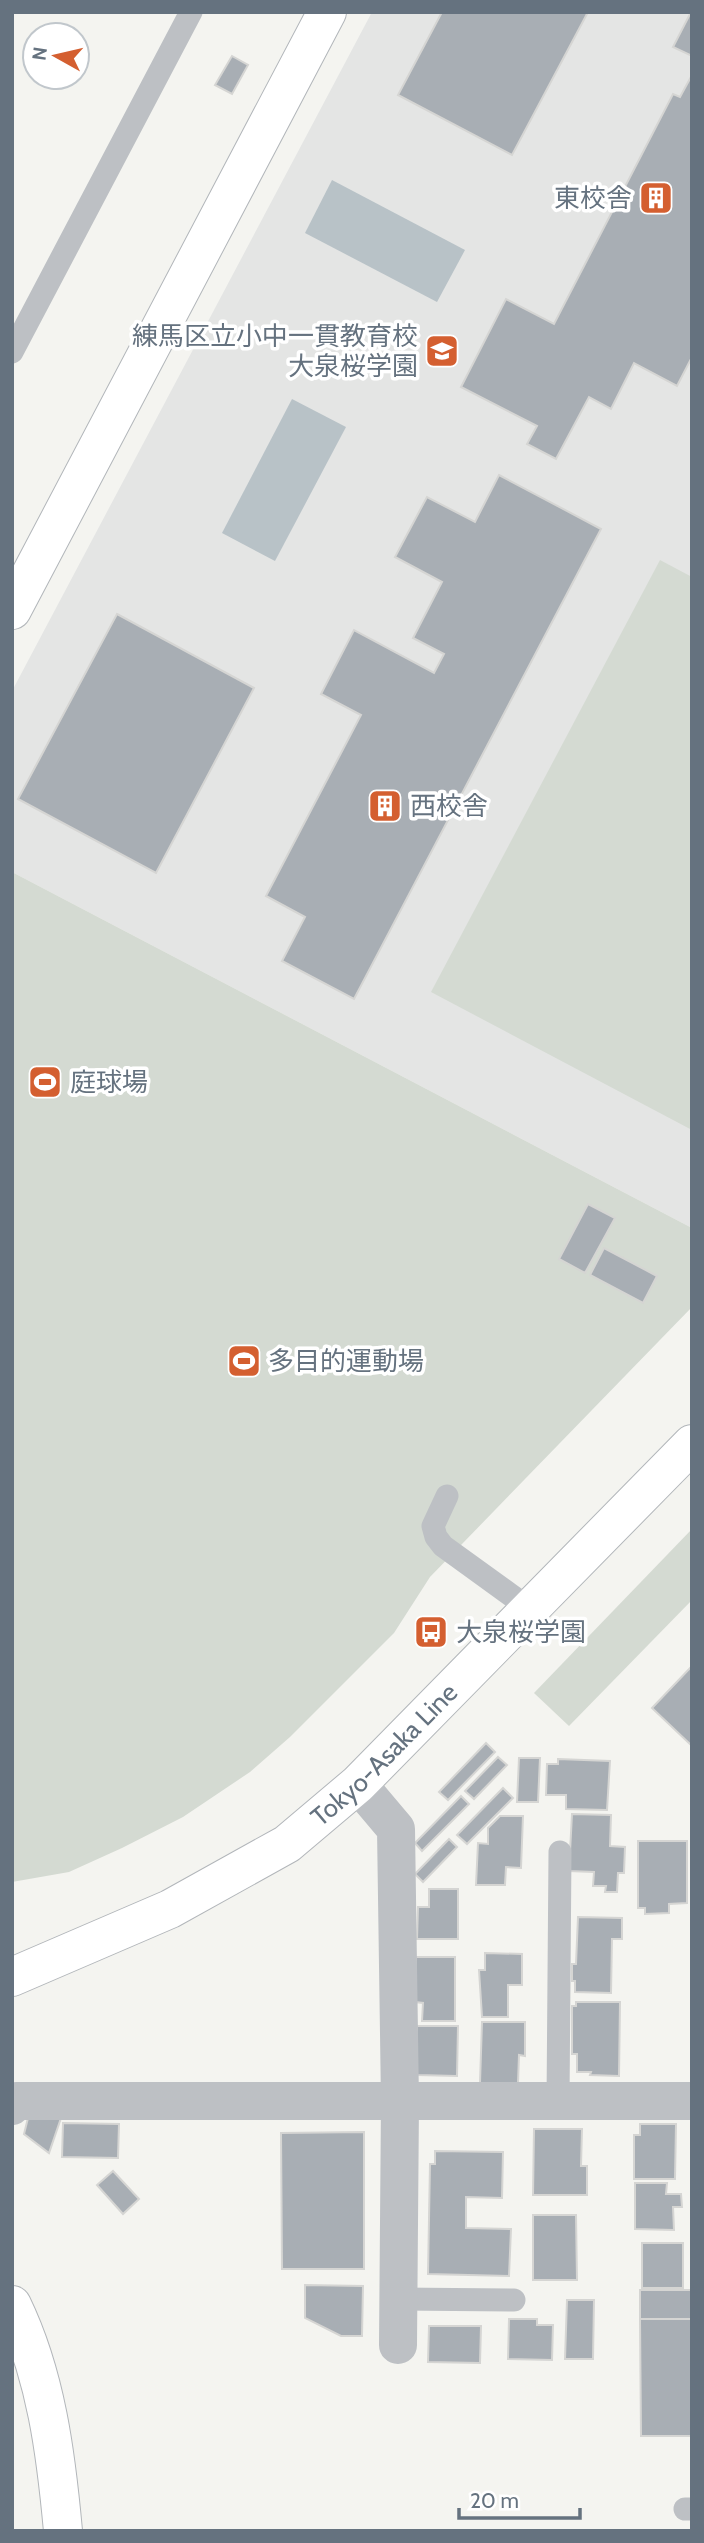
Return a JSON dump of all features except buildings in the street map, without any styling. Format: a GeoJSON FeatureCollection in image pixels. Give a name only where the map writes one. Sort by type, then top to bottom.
{"type":"FeatureCollection","features":[{"type":"Feature","properties":{"kind":"main road"},"geometry":{"type":"LineString","coordinates":[[12,610],[327,12]]}},
{"type":"Feature","properties":{"kind":"main road","name":"Tokyo-Asaka Line"},"geometry":{"type":"LineString","coordinates":[[12,1977],[78,1951],[170,1909],[287,1844],[358,1784],[692,1444]]}},
{"type":"Feature","properties":{"kind":"main road"},"geometry":{"type":"LineString","coordinates":[[12,2305],[22,2325],[49,2417],[63,2531]]}},
{"type":"Feature","properties":{"kind":"street"},"geometry":{"type":"LineString","coordinates":[[358,1784],[396,1829],[400,2102],[398,2345]]}},
{"type":"Feature","properties":{"kind":"street"},"geometry":{"type":"LineString","coordinates":[[12,2106],[16,2101],[692,2101]]}},
{"type":"Feature","properties":{"kind":"lane"},"geometry":{"type":"LineString","coordinates":[[12,352],[191,12]]}},
{"type":"Feature","properties":{"kind":"lane"},"geometry":{"type":"LineString","coordinates":[[447,1496],[433,1526],[436,1537],[443,1546],[530,1609]]}},
{"type":"Feature","properties":{"kind":"lane"},"geometry":{"type":"LineString","coordinates":[[558,2102],[559,1852]]}},
{"type":"Feature","properties":{"kind":"lane"},"geometry":{"type":"LineString","coordinates":[[398,2299],[514,2300]]}},
{"type":"Feature","properties":{"kind":"shaded area","name":"練馬区立小中一貫教育校 大泉桜学園"},"geometry":{"type":"Polygon","coordinates":[[[372,12],[692,12],[692,1228],[12,872],[12,691],[372,12]]]}},
{"type":"Feature","properties":{"kind":"shaded area"},"geometry":{"type":"Polygon","coordinates":[[[332,180],[465,250],[437,302],[305,233],[332,180]]]}},
{"type":"Feature","properties":{"kind":"shaded area"},"geometry":{"type":"Polygon","coordinates":[[[292,399],[346,427],[275,561],[222,533],[292,399]]]}},
{"type":"Feature","properties":{"kind":"shaded area"},"geometry":{"type":"Polygon","coordinates":[[[660,560],[692,577],[692,1130],[431,992],[660,560]]]}},
{"type":"Feature","properties":{"kind":"shaded area"},"geometry":{"type":"Polygon","coordinates":[[[12,872],[692,1228],[692,1307],[430,1577],[394,1633],[290,1737],[250,1772],[183,1817],[122,1848],[69,1872],[12,1882],[12,872]]]}},
{"type":"Feature","properties":{"kind":"shaded area"},"geometry":{"type":"Polygon","coordinates":[[[692,1529],[692,1600],[569,1726],[534,1693],[692,1529]]]}},
{"type":"Feature","properties":{"kind":"place","name":"東校舎"},"geometry":{"type":"Point","coordinates":[656,198]}},
{"type":"Feature","properties":{"kind":"place","name":"練馬区立小中一貫教育校 大泉桜学園"},"geometry":{"type":"Point","coordinates":[442,351]}},
{"type":"Feature","properties":{"kind":"place","name":"西校舎"},"geometry":{"type":"Point","coordinates":[385,806]}},
{"type":"Feature","properties":{"kind":"place","name":"庭球場"},"geometry":{"type":"Point","coordinates":[45,1082]}},
{"type":"Feature","properties":{"kind":"place","name":"多目的運動場"},"geometry":{"type":"Point","coordinates":[244,1361]}},
{"type":"Feature","properties":{"kind":"place","name":"大泉桜学園"},"geometry":{"type":"Point","coordinates":[431,1632]}}]}
